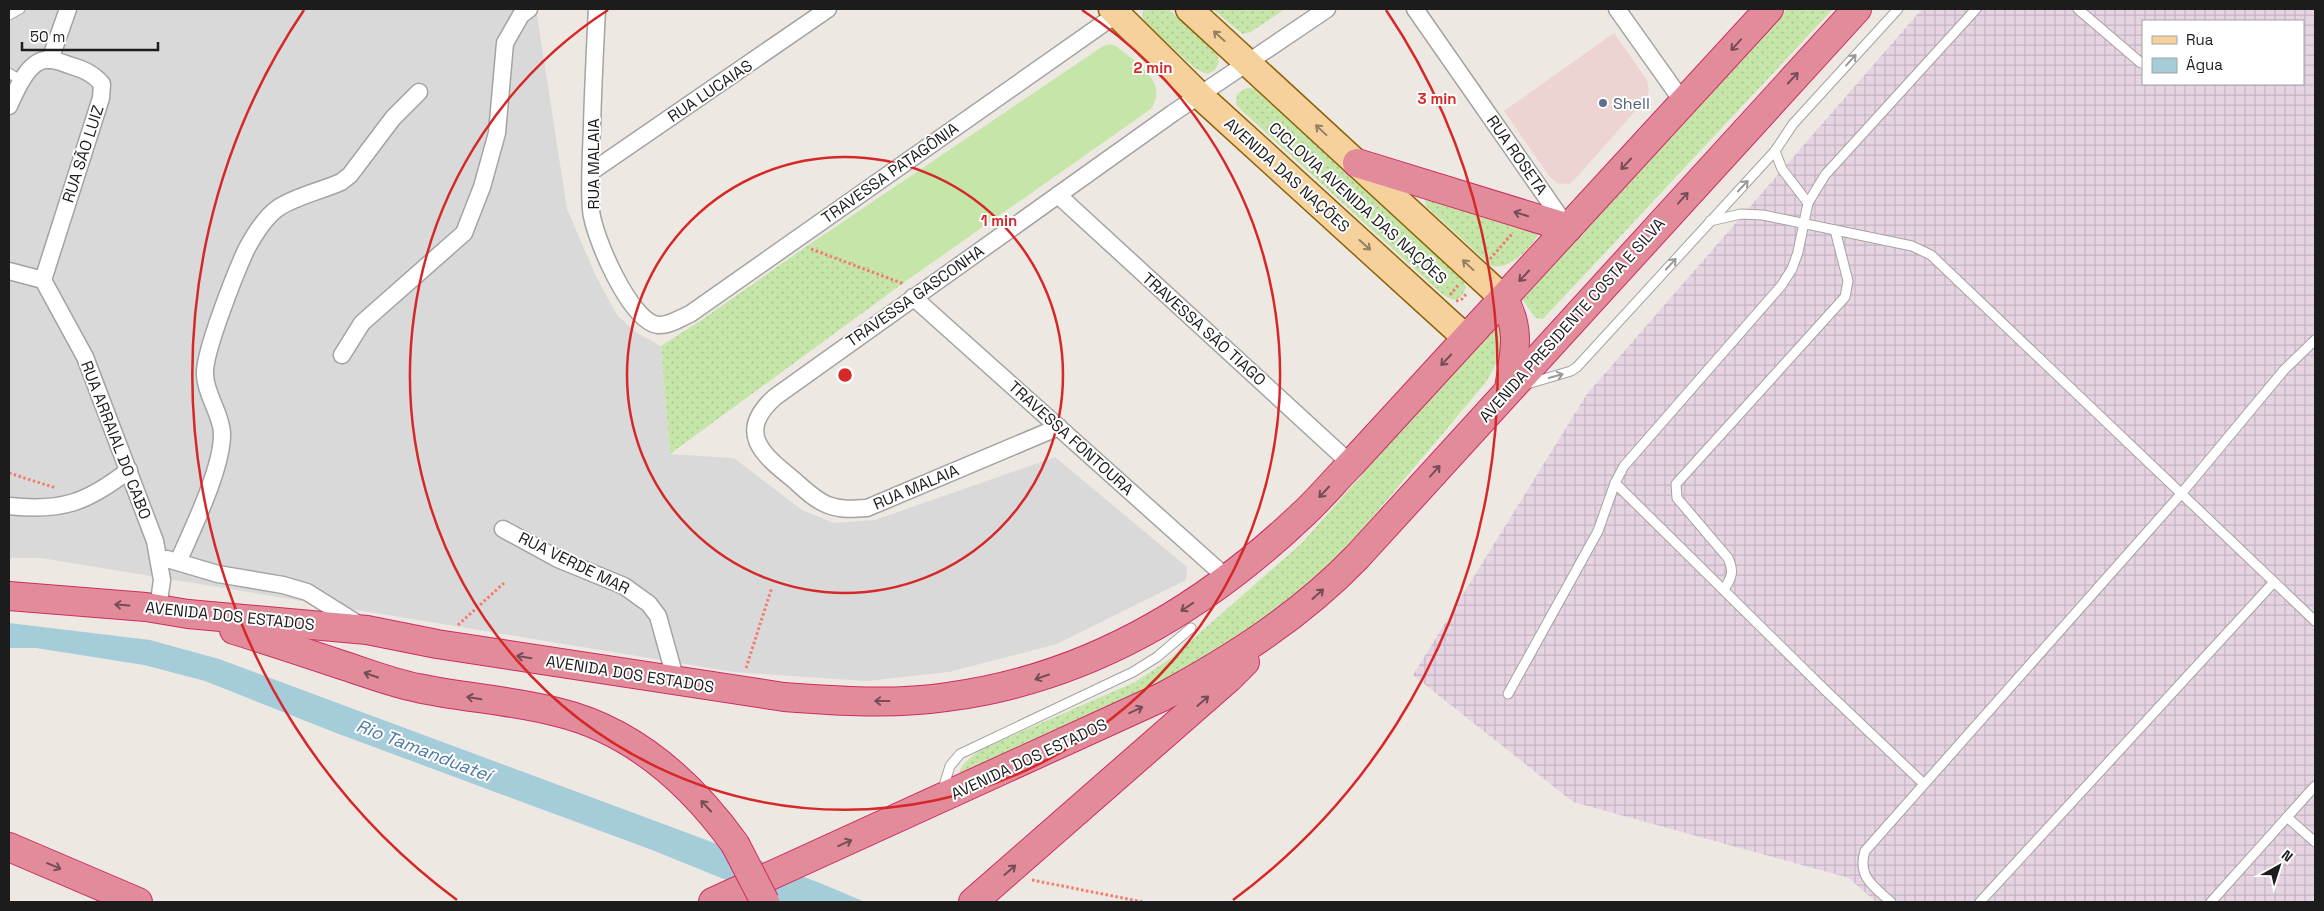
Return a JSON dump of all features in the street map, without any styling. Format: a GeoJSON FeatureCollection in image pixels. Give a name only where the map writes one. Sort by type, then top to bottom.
{"type":"FeatureCollection","features":[{"type":"Feature","properties":{"kind":"highway"},"geometry":{"type":"LineString","coordinates":[[1228,579],[1303,515],[1769,9]]}},
{"type":"Feature","properties":{"kind":"highway","name":"AVENIDA PRESIDENTE COSTA E SILVA"},"geometry":{"type":"LineString","coordinates":[[1281,625],[1340,574],[1857,9]]}},
{"type":"Feature","properties":{"kind":"highway"},"geometry":{"type":"LineString","coordinates":[[1356,163],[1568,228]]}},
{"type":"Feature","properties":{"kind":"highway"},"geometry":{"type":"LineString","coordinates":[[1503,298],[1511,312],[1516,332],[1509,389]]}},
{"type":"Feature","properties":{"kind":"highway","name":"AVENIDA DOS ESTADOS"},"geometry":{"type":"LineString","coordinates":[[9,596],[158,608],[188,614],[367,630],[437,644],[784,698],[892,701],[945,698],[1018,684],[1068,668],[1160,625],[1228,579]]}},
{"type":"Feature","properties":{"kind":"highway"},"geometry":{"type":"LineString","coordinates":[[188,614],[418,688],[557,712],[593,724],[627,741],[658,761],[687,786],[713,814],[735,844],[765,902]]}},
{"type":"Feature","properties":{"kind":"highway"},"geometry":{"type":"LineString","coordinates":[[973,902],[1230,678],[1281,625]]}},
{"type":"Feature","properties":{"kind":"highway","name":"AVENIDA DOS ESTADOS"},"geometry":{"type":"LineString","coordinates":[[713,902],[1162,698],[1221,665],[1281,625]]}},
{"type":"Feature","properties":{"kind":"highway"},"geometry":{"type":"LineString","coordinates":[[9,847],[138,902]]}},
{"type":"Feature","properties":{"kind":"main road"},"geometry":{"type":"LineString","coordinates":[[1189,9],[1356,163],[1469,274],[1503,298]]}},
{"type":"Feature","properties":{"kind":"main road","name":"AVENIDA DAS NAÇÕES"},"geometry":{"type":"LineString","coordinates":[[1117,11],[1199,95],[1441,304],[1466,338]]}},
{"type":"Feature","properties":{"kind":"street"},"geometry":{"type":"LineString","coordinates":[[9,106],[15,77],[43,60],[50,60],[68,9]]}},
{"type":"Feature","properties":{"kind":"street","name":"RUA MALAIA"},"geometry":{"type":"LineString","coordinates":[[597,9],[591,212],[600,240],[634,307],[648,321],[660,325]]}},
{"type":"Feature","properties":{"kind":"street","name":"RUA LUCAIAS"},"geometry":{"type":"LineString","coordinates":[[591,172],[828,9]]}},
{"type":"Feature","properties":{"kind":"street","name":"TRAVESSA GASCONHA"},"geometry":{"type":"LineString","coordinates":[[758,446],[756,429],[758,420],[767,404],[913,297],[1199,95],[1327,9]]}},
{"type":"Feature","properties":{"kind":"street","name":"RUA ROSETA"},"geometry":{"type":"LineString","coordinates":[[1416,9],[1568,228]]}},
{"type":"Feature","properties":{"kind":"street"},"geometry":{"type":"LineString","coordinates":[[1617,9],[1684,102]]}},
{"type":"Feature","properties":{"kind":"street","name":"TRAVESSA PATAGÔNIA"},"geometry":{"type":"LineString","coordinates":[[660,325],[690,314],[1117,11]]}},
{"type":"Feature","properties":{"kind":"street"},"geometry":{"type":"LineString","coordinates":[[342,355],[362,323],[464,233],[482,187],[497,133],[504,43],[525,12]]}},
{"type":"Feature","properties":{"kind":"street","name":"RUA SÃO LUIZ"},"geometry":{"type":"LineString","coordinates":[[43,280],[103,90],[102,84],[91,74],[50,60]]}},
{"type":"Feature","properties":{"kind":"street"},"geometry":{"type":"LineString","coordinates":[[178,562],[201,509],[220,449],[222,432],[207,390],[204,373],[207,353],[246,251],[265,221],[279,208],[341,182],[350,176],[392,118],[419,92]]}},
{"type":"Feature","properties":{"kind":"street","name":"TRAVESSA SÃO TIAGO"},"geometry":{"type":"LineString","coordinates":[[1058,195],[1351,464]]}},
{"type":"Feature","properties":{"kind":"street"},"geometry":{"type":"LineString","coordinates":[[9,270],[43,280]]}},
{"type":"Feature","properties":{"kind":"street","name":"RUA ARRAIAL DO CABO"},"geometry":{"type":"LineString","coordinates":[[43,280],[85,357],[129,470],[159,556],[162,580],[158,608]]}},
{"type":"Feature","properties":{"kind":"street","name":"TRAVESSA FONTOURA"},"geometry":{"type":"LineString","coordinates":[[913,297],[1228,579]]}},
{"type":"Feature","properties":{"kind":"street","name":"RUA MALAIA"},"geometry":{"type":"LineString","coordinates":[[758,446],[766,458],[816,499],[827,505],[853,510],[867,508],[1059,427]]}},
{"type":"Feature","properties":{"kind":"street"},"geometry":{"type":"LineString","coordinates":[[9,506],[37,507],[70,504],[89,497],[129,470]]}},
{"type":"Feature","properties":{"kind":"street","name":"RUA VERDE MAR"},"geometry":{"type":"LineString","coordinates":[[503,529],[558,559],[624,586],[649,604],[658,616],[676,681]]}},
{"type":"Feature","properties":{"kind":"street"},"geometry":{"type":"LineString","coordinates":[[159,556],[218,574],[283,585],[307,592],[367,630]]}},
{"type":"Feature","properties":{"kind":"lane"},"geometry":{"type":"LineString","coordinates":[[9,15],[20,9]]}},
{"type":"Feature","properties":{"kind":"lane"},"geometry":{"type":"LineString","coordinates":[[1509,389],[1571,371],[1577,366],[1775,151],[1793,124],[1898,9]]}},
{"type":"Feature","properties":{"kind":"lane"},"geometry":{"type":"LineString","coordinates":[[1508,694],[1598,531],[1615,483],[1624,466],[1781,286],[1795,260],[1808,203],[1831,168],[1976,9]]}},
{"type":"Feature","properties":{"kind":"lane"},"geometry":{"type":"LineString","coordinates":[[2078,9],[2141,63]]}},
{"type":"Feature","properties":{"kind":"lane"},"geometry":{"type":"LineString","coordinates":[[1775,151],[1782,169],[1808,203]]}},
{"type":"Feature","properties":{"kind":"lane"},"geometry":{"type":"LineString","coordinates":[[1710,221],[1751,214],[1912,246],[1931,255],[2315,621]]}},
{"type":"Feature","properties":{"kind":"lane"},"geometry":{"type":"LineString","coordinates":[[1724,589],[1731,580],[1733,568],[1728,558],[1677,498],[1676,484],[1845,297],[1848,281],[1835,230]]}},
{"type":"Feature","properties":{"kind":"lane"},"geometry":{"type":"LineString","coordinates":[[1891,902],[1870,883],[1863,871],[1862,861],[1865,851],[2181,494],[2284,370],[2315,340]]}},
{"type":"Feature","properties":{"kind":"lane"},"geometry":{"type":"LineString","coordinates":[[1615,483],[1817,683],[1924,784]]}},
{"type":"Feature","properties":{"kind":"lane"},"geometry":{"type":"LineString","coordinates":[[1980,902],[2274,582]]}},
{"type":"Feature","properties":{"kind":"lane"},"geometry":{"type":"LineString","coordinates":[[940,800],[950,766],[960,754],[1133,672],[1156,657],[1191,628]]}},
{"type":"Feature","properties":{"kind":"lane"},"geometry":{"type":"LineString","coordinates":[[2210,902],[2315,786]]}},
{"type":"Feature","properties":{"kind":"lane"},"geometry":{"type":"LineString","coordinates":[[2287,817],[2315,842]]}},
{"type":"Feature","properties":{"kind":"path"},"geometry":{"type":"LineString","coordinates":[[1441,304],[1481,261],[1491,259],[1513,233],[1518,213]]}},
{"type":"Feature","properties":{"kind":"path"},"geometry":{"type":"LineString","coordinates":[[796,240],[807,248],[903,283],[913,297]]}},
{"type":"Feature","properties":{"kind":"path","name":"CICLOVIA AVENIDA DAS NAÇÕES"},"geometry":{"type":"LineString","coordinates":[[1441,304],[1456,302],[1464,297],[1468,288],[1469,274]]}},
{"type":"Feature","properties":{"kind":"path"},"geometry":{"type":"LineString","coordinates":[[9,473],[89,497]]}},
{"type":"Feature","properties":{"kind":"path"},"geometry":{"type":"LineString","coordinates":[[437,644],[504,583]]}},
{"type":"Feature","properties":{"kind":"path"},"geometry":{"type":"LineString","coordinates":[[738,690],[772,586]]}},
{"type":"Feature","properties":{"kind":"path"},"geometry":{"type":"LineString","coordinates":[[1004,875],[1142,902]]}},
{"type":"Feature","properties":{"kind":"shaded area"},"geometry":{"type":"Polygon","coordinates":[[[9,9],[536,9],[567,209],[596,276],[617,315],[637,333],[661,346],[670,454],[734,458],[802,510],[834,523],[875,520],[1055,457],[1187,567],[1186,580],[1057,644],[949,672],[867,681],[734,672],[41,558],[9,558],[9,9]]]}},
{"type":"Feature","properties":{"kind":"shaded area"},"geometry":{"type":"Polygon","coordinates":[[[1922,9],[2315,9],[2315,902],[1876,902],[1849,878],[1573,802],[1413,675],[1587,394],[1922,9]]]}},
{"type":"Feature","properties":{"kind":"shaded area"},"geometry":{"type":"Polygon","coordinates":[[[1614,33],[1647,80],[1649,90],[1647,98],[1575,179],[1569,184],[1557,183],[1549,176],[1504,111],[1614,33]]]}},
{"type":"Feature","properties":{"kind":"green space"},"geometry":{"type":"Polygon","coordinates":[[[1144,9],[1168,9],[1217,54],[1219,62],[1215,70],[1207,74],[1196,69],[1147,25],[1142,16],[1144,9]]]}},
{"type":"Feature","properties":{"kind":"green space"},"geometry":{"type":"Polygon","coordinates":[[[1212,9],[1285,9],[1251,32],[1243,34],[1212,9]]]}},
{"type":"Feature","properties":{"kind":"green space"},"geometry":{"type":"Polygon","coordinates":[[[1787,9],[1833,9],[1543,319],[1536,318],[1522,299],[1523,294],[1787,9]]]}},
{"type":"Feature","properties":{"kind":"green space"},"geometry":{"type":"Polygon","coordinates":[[[1110,44],[1116,46],[1148,73],[1156,90],[1156,99],[1151,109],[906,281],[810,244],[1103,46],[1110,44]]]}},
{"type":"Feature","properties":{"kind":"green space"},"geometry":{"type":"Polygon","coordinates":[[[1244,89],[1256,90],[1462,276],[1466,288],[1461,297],[1453,300],[1442,294],[1239,108],[1236,104],[1237,95],[1244,89]]]}},
{"type":"Feature","properties":{"kind":"green space"},"geometry":{"type":"Polygon","coordinates":[[[1427,198],[1539,233],[1518,258],[1497,267],[1490,265],[1426,206],[1425,200],[1427,198]]]}},
{"type":"Feature","properties":{"kind":"green space"},"geometry":{"type":"Polygon","coordinates":[[[810,244],[906,281],[670,454],[661,346],[810,244]]]}},
{"type":"Feature","properties":{"kind":"green space"},"geometry":{"type":"Polygon","coordinates":[[[1497,325],[1503,339],[1502,346],[1497,362],[1486,382],[1350,544],[1308,585],[1267,619],[1155,688],[959,774],[965,763],[982,749],[1135,682],[1170,659],[1302,543],[1493,326],[1497,325]]]}},
{"type":"Feature","properties":{"kind":"water","name":"Rio Tamanduateí"},"geometry":{"type":"Polygon","coordinates":[[[9,623],[150,640],[219,659],[677,829],[865,902],[781,902],[652,850],[336,733],[205,681],[144,665],[36,648],[9,648],[9,623]]]}},
{"type":"Feature","properties":{"kind":"place","name":"Shell"},"geometry":{"type":"Point","coordinates":[1603,103]}}]}
